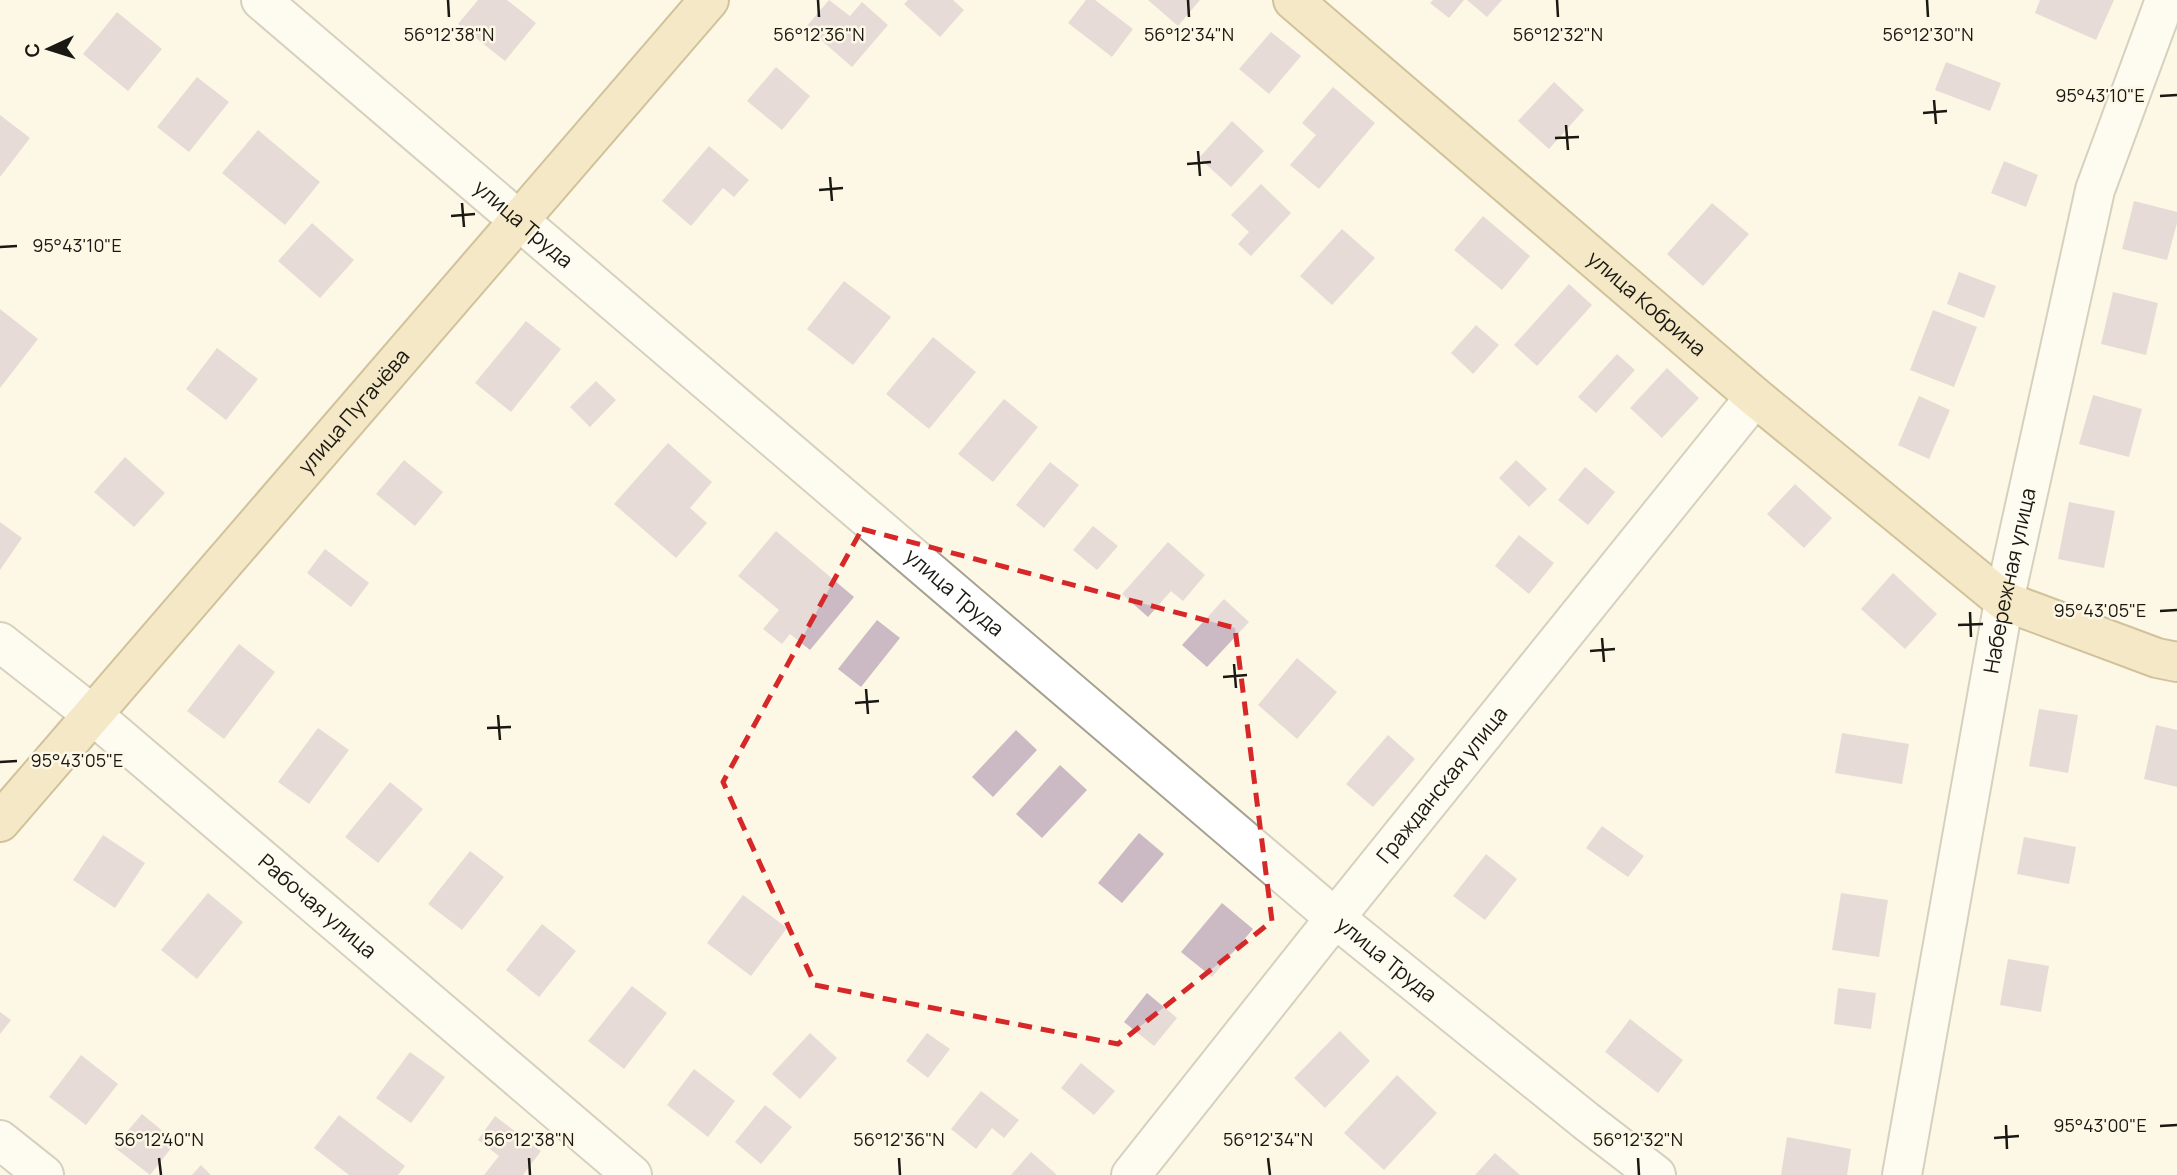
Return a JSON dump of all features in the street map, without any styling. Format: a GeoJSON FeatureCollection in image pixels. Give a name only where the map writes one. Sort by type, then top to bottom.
{"type":"FeatureCollection","features":[{"type":"Feature","properties":{"kind":"main road","name":"улица Пугачёва"},"geometry":{"type":"LineString","coordinates":[[0,822],[709,0]]}},
{"type":"Feature","properties":{"kind":"main road","name":"улица Кобрина"},"geometry":{"type":"LineString","coordinates":[[1293,0],[1755,397],[2004,601],[2157,658],[2177,662]]}},
{"type":"Feature","properties":{"kind":"street","name":"улица Труда"},"geometry":{"type":"LineString","coordinates":[[261,0],[1335,918],[1656,1175]]}},
{"type":"Feature","properties":{"kind":"street","name":"Набережная улица"},"geometry":{"type":"LineString","coordinates":[[1902,1175],[2004,601],[2095,190],[2165,0]]}},
{"type":"Feature","properties":{"kind":"street","name":"Гражданская улица"},"geometry":{"type":"LineString","coordinates":[[1130,1175],[1755,397]]}},
{"type":"Feature","properties":{"kind":"street","name":"Рабочая улица"},"geometry":{"type":"LineString","coordinates":[[0,642],[93,715],[632,1175]]}},
{"type":"Feature","properties":{"kind":"street"},"geometry":{"type":"LineString","coordinates":[[0,1140],[44,1175]]}},
{"type":"Feature","properties":{"kind":"highlighted area"},"geometry":{"type":"Polygon","coordinates":[[[862,529],[1235,628],[1272,921],[1118,1044],[815,985],[723,782],[862,529]]]}},
{"type":"Feature","properties":{"kind":"building"},"geometry":{"type":"Polygon","coordinates":[[[478,0],[507,0],[536,23],[505,61],[458,24],[478,0]]]}},
{"type":"Feature","properties":{"kind":"building"},"geometry":{"type":"Polygon","coordinates":[[[829,0],[850,16],[862,2],[888,25],[852,67],[806,27],[829,0]]]}},
{"type":"Feature","properties":{"kind":"building"},"geometry":{"type":"Polygon","coordinates":[[[908,0],[953,0],[964,10],[940,37],[904,4],[908,0]]]}},
{"type":"Feature","properties":{"kind":"building"},"geometry":{"type":"Polygon","coordinates":[[[1086,0],[1095,0],[1133,29],[1112,57],[1068,23],[1086,0]]]}},
{"type":"Feature","properties":{"kind":"building"},"geometry":{"type":"Polygon","coordinates":[[[1148,0],[1200,0],[1178,26],[1148,0]]]}},
{"type":"Feature","properties":{"kind":"building"},"geometry":{"type":"Polygon","coordinates":[[[1433,0],[1464,0],[1449,18],[1430,3],[1433,0]]]}},
{"type":"Feature","properties":{"kind":"building"},"geometry":{"type":"Polygon","coordinates":[[[1467,0],[1502,0],[1487,17],[1467,0]]]}},
{"type":"Feature","properties":{"kind":"building"},"geometry":{"type":"Polygon","coordinates":[[[2040,0],[2114,0],[2096,40],[2035,13],[2040,0]]]}},
{"type":"Feature","properties":{"kind":"building"},"geometry":{"type":"Polygon","coordinates":[[[117,12],[162,49],[128,91],[83,54],[117,12]]]}},
{"type":"Feature","properties":{"kind":"building"},"geometry":{"type":"Polygon","coordinates":[[[1271,32],[1301,56],[1269,94],[1239,69],[1271,32]]]}},
{"type":"Feature","properties":{"kind":"building"},"geometry":{"type":"Polygon","coordinates":[[[1946,62],[2001,83],[1990,111],[1935,90],[1946,62]]]}},
{"type":"Feature","properties":{"kind":"building"},"geometry":{"type":"Polygon","coordinates":[[[776,67],[810,96],[782,130],[747,101],[776,67]]]}},
{"type":"Feature","properties":{"kind":"building"},"geometry":{"type":"Polygon","coordinates":[[[197,77],[229,102],[189,152],[157,127],[197,77]]]}},
{"type":"Feature","properties":{"kind":"building"},"geometry":{"type":"Polygon","coordinates":[[[1554,82],[1584,110],[1549,149],[1518,121],[1554,82]]]}},
{"type":"Feature","properties":{"kind":"building"},"geometry":{"type":"Polygon","coordinates":[[[1333,87],[1375,123],[1319,189],[1290,165],[1316,135],[1302,123],[1333,87]]]}},
{"type":"Feature","properties":{"kind":"building"},"geometry":{"type":"Polygon","coordinates":[[[0,115],[30,138],[0,177],[0,115]]]}},
{"type":"Feature","properties":{"kind":"building"},"geometry":{"type":"Polygon","coordinates":[[[1232,121],[1264,151],[1231,187],[1199,158],[1232,121]]]}},
{"type":"Feature","properties":{"kind":"building"},"geometry":{"type":"Polygon","coordinates":[[[258,130],[320,182],[285,225],[222,173],[258,130]]]}},
{"type":"Feature","properties":{"kind":"building"},"geometry":{"type":"Polygon","coordinates":[[[709,146],[749,180],[734,197],[723,188],[691,226],[662,201],[709,146]]]}},
{"type":"Feature","properties":{"kind":"building"},"geometry":{"type":"Polygon","coordinates":[[[2004,161],[2038,175],[2026,207],[1991,193],[2004,161]]]}},
{"type":"Feature","properties":{"kind":"building"},"geometry":{"type":"Polygon","coordinates":[[[1261,184],[1291,213],[1251,256],[1238,244],[1249,232],[1231,215],[1261,184]]]}},
{"type":"Feature","properties":{"kind":"building"},"geometry":{"type":"Polygon","coordinates":[[[2134,201],[2177,212],[2177,223],[2167,260],[2122,249],[2134,201]]]}},
{"type":"Feature","properties":{"kind":"building"},"geometry":{"type":"Polygon","coordinates":[[[1712,203],[1749,234],[1703,286],[1667,254],[1712,203]]]}},
{"type":"Feature","properties":{"kind":"building"},"geometry":{"type":"Polygon","coordinates":[[[1483,216],[1530,256],[1502,290],[1454,250],[1483,216]]]}},
{"type":"Feature","properties":{"kind":"building"},"geometry":{"type":"Polygon","coordinates":[[[312,223],[354,260],[320,298],[278,261],[312,223]]]}},
{"type":"Feature","properties":{"kind":"building"},"geometry":{"type":"Polygon","coordinates":[[[1342,229],[1375,258],[1332,305],[1300,276],[1342,229]]]}},
{"type":"Feature","properties":{"kind":"building"},"geometry":{"type":"Polygon","coordinates":[[[1959,272],[1996,286],[1984,318],[1947,304],[1959,272]]]}},
{"type":"Feature","properties":{"kind":"building"},"geometry":{"type":"Polygon","coordinates":[[[844,281],[891,317],[853,365],[807,329],[844,281]]]}},
{"type":"Feature","properties":{"kind":"building"},"geometry":{"type":"Polygon","coordinates":[[[1569,284],[1592,305],[1537,366],[1514,345],[1569,284]]]}},
{"type":"Feature","properties":{"kind":"building"},"geometry":{"type":"Polygon","coordinates":[[[2113,292],[2158,303],[2146,355],[2101,344],[2113,292]]]}},
{"type":"Feature","properties":{"kind":"building"},"geometry":{"type":"Polygon","coordinates":[[[0,309],[38,339],[0,388],[0,309]]]}},
{"type":"Feature","properties":{"kind":"building"},"geometry":{"type":"Polygon","coordinates":[[[1933,310],[1977,327],[1954,387],[1910,370],[1933,310]]]}},
{"type":"Feature","properties":{"kind":"building"},"geometry":{"type":"Polygon","coordinates":[[[526,321],[561,349],[511,412],[475,383],[526,321]]]}},
{"type":"Feature","properties":{"kind":"building"},"geometry":{"type":"Polygon","coordinates":[[[1476,325],[1499,345],[1473,374],[1451,353],[1476,325]]]}},
{"type":"Feature","properties":{"kind":"building"},"geometry":{"type":"Polygon","coordinates":[[[933,337],[976,372],[929,429],[886,394],[933,337]]]}},
{"type":"Feature","properties":{"kind":"building"},"geometry":{"type":"Polygon","coordinates":[[[217,348],[258,379],[226,420],[186,389],[217,348]]]}},
{"type":"Feature","properties":{"kind":"building"},"geometry":{"type":"Polygon","coordinates":[[[1617,354],[1635,370],[1596,413],[1578,397],[1617,354]]]}},
{"type":"Feature","properties":{"kind":"building"},"geometry":{"type":"Polygon","coordinates":[[[1667,368],[1699,398],[1662,438],[1630,408],[1667,368]]]}},
{"type":"Feature","properties":{"kind":"building"},"geometry":{"type":"Polygon","coordinates":[[[596,381],[616,400],[590,427],[570,407],[596,381]]]}},
{"type":"Feature","properties":{"kind":"building"},"geometry":{"type":"Polygon","coordinates":[[[2093,395],[2142,409],[2129,457],[2079,444],[2093,395]]]}},
{"type":"Feature","properties":{"kind":"building"},"geometry":{"type":"Polygon","coordinates":[[[1919,396],[1950,410],[1929,459],[1898,445],[1919,396]]]}},
{"type":"Feature","properties":{"kind":"building"},"geometry":{"type":"Polygon","coordinates":[[[1004,399],[1038,427],[993,482],[958,454],[1004,399]]]}},
{"type":"Feature","properties":{"kind":"building"},"geometry":{"type":"Polygon","coordinates":[[[668,443],[712,482],[690,508],[707,523],[676,558],[614,504],[668,443]]]}},
{"type":"Feature","properties":{"kind":"building"},"geometry":{"type":"Polygon","coordinates":[[[125,457],[165,493],[134,527],[94,492],[125,457]]]}},
{"type":"Feature","properties":{"kind":"building"},"geometry":{"type":"Polygon","coordinates":[[[404,460],[443,492],[415,526],[376,494],[404,460]]]}},
{"type":"Feature","properties":{"kind":"building"},"geometry":{"type":"Polygon","coordinates":[[[1516,460],[1547,489],[1529,507],[1499,478],[1516,460]]]}},
{"type":"Feature","properties":{"kind":"building"},"geometry":{"type":"Polygon","coordinates":[[[1050,462],[1079,485],[1044,528],[1016,505],[1050,462]]]}},
{"type":"Feature","properties":{"kind":"building"},"geometry":{"type":"Polygon","coordinates":[[[1585,467],[1615,492],[1588,525],[1558,500],[1585,467]]]}},
{"type":"Feature","properties":{"kind":"building"},"geometry":{"type":"Polygon","coordinates":[[[1795,484],[1832,518],[1804,548],[1767,514],[1795,484]]]}},
{"type":"Feature","properties":{"kind":"building"},"geometry":{"type":"Polygon","coordinates":[[[2069,502],[2115,511],[2104,568],[2058,559],[2069,502]]]}},
{"type":"Feature","properties":{"kind":"building"},"geometry":{"type":"Polygon","coordinates":[[[0,522],[22,538],[0,570],[0,522]]]}},
{"type":"Feature","properties":{"kind":"building"},"geometry":{"type":"Polygon","coordinates":[[[1093,526],[1118,546],[1097,570],[1073,550],[1093,526]]]}},
{"type":"Feature","properties":{"kind":"building"},"geometry":{"type":"Polygon","coordinates":[[[776,531],[854,597],[810,650],[790,634],[782,644],[763,629],[779,610],[738,576],[776,531]]]}},
{"type":"Feature","properties":{"kind":"building"},"geometry":{"type":"Polygon","coordinates":[[[1519,535],[1554,563],[1529,594],[1495,566],[1519,535]]]}},
{"type":"Feature","properties":{"kind":"building"},"geometry":{"type":"Polygon","coordinates":[[[1168,542],[1205,575],[1183,601],[1171,591],[1148,617],[1122,594],[1168,542]]]}},
{"type":"Feature","properties":{"kind":"building"},"geometry":{"type":"Polygon","coordinates":[[[325,549],[369,583],[351,607],[307,573],[325,549]]]}},
{"type":"Feature","properties":{"kind":"building"},"geometry":{"type":"Polygon","coordinates":[[[1893,573],[1937,614],[1905,649],[1861,609],[1893,573]]]}},
{"type":"Feature","properties":{"kind":"building"},"geometry":{"type":"Polygon","coordinates":[[[1224,599],[1249,622],[1207,667],[1182,645],[1224,599]]]}},
{"type":"Feature","properties":{"kind":"building"},"geometry":{"type":"Polygon","coordinates":[[[877,620],[900,638],[861,687],[838,669],[877,620]]]}},
{"type":"Feature","properties":{"kind":"building"},"geometry":{"type":"Polygon","coordinates":[[[239,644],[275,672],[224,739],[187,711],[239,644]]]}},
{"type":"Feature","properties":{"kind":"building"},"geometry":{"type":"Polygon","coordinates":[[[1297,658],[1337,692],[1297,739],[1258,705],[1297,658]]]}},
{"type":"Feature","properties":{"kind":"building"},"geometry":{"type":"Polygon","coordinates":[[[2039,709],[2078,715],[2068,773],[2029,766],[2039,709]]]}},
{"type":"Feature","properties":{"kind":"building"},"geometry":{"type":"Polygon","coordinates":[[[2156,725],[2177,730],[2177,787],[2144,779],[2156,725]]]}},
{"type":"Feature","properties":{"kind":"building"},"geometry":{"type":"Polygon","coordinates":[[[318,728],[349,750],[309,804],[278,782],[318,728]]]}},
{"type":"Feature","properties":{"kind":"building"},"geometry":{"type":"Polygon","coordinates":[[[1016,730],[1037,750],[993,797],[972,777],[1016,730]]]}},
{"type":"Feature","properties":{"kind":"building"},"geometry":{"type":"Polygon","coordinates":[[[1842,733],[1909,744],[1902,784],[1835,773],[1842,733]]]}},
{"type":"Feature","properties":{"kind":"building"},"geometry":{"type":"Polygon","coordinates":[[[1388,735],[1415,759],[1373,807],[1346,784],[1388,735]]]}},
{"type":"Feature","properties":{"kind":"building"},"geometry":{"type":"Polygon","coordinates":[[[1060,765],[1087,790],[1042,838],[1016,814],[1060,765]]]}},
{"type":"Feature","properties":{"kind":"building"},"geometry":{"type":"Polygon","coordinates":[[[390,782],[423,809],[378,863],[345,837],[390,782]]]}},
{"type":"Feature","properties":{"kind":"building"},"geometry":{"type":"Polygon","coordinates":[[[1602,826],[1644,856],[1628,877],[1586,848],[1602,826]]]}},
{"type":"Feature","properties":{"kind":"building"},"geometry":{"type":"Polygon","coordinates":[[[1139,833],[1164,854],[1122,903],[1098,883],[1139,833]]]}},
{"type":"Feature","properties":{"kind":"building"},"geometry":{"type":"Polygon","coordinates":[[[103,835],[145,863],[115,908],[73,880],[103,835]]]}},
{"type":"Feature","properties":{"kind":"building"},"geometry":{"type":"Polygon","coordinates":[[[2024,837],[2076,847],[2069,884],[2017,874],[2024,837]]]}},
{"type":"Feature","properties":{"kind":"building"},"geometry":{"type":"Polygon","coordinates":[[[470,851],[504,877],[462,930],[428,904],[470,851]]]}},
{"type":"Feature","properties":{"kind":"building"},"geometry":{"type":"Polygon","coordinates":[[[1486,854],[1517,879],[1485,920],[1453,896],[1486,854]]]}},
{"type":"Feature","properties":{"kind":"building"},"geometry":{"type":"Polygon","coordinates":[[[208,893],[243,922],[197,979],[161,950],[208,893]]]}},
{"type":"Feature","properties":{"kind":"building"},"geometry":{"type":"Polygon","coordinates":[[[1841,893],[1888,900],[1879,957],[1832,950],[1841,893]]]}},
{"type":"Feature","properties":{"kind":"building"},"geometry":{"type":"Polygon","coordinates":[[[743,895],[787,928],[751,976],[707,943],[743,895]]]}},
{"type":"Feature","properties":{"kind":"building"},"geometry":{"type":"Polygon","coordinates":[[[1222,903],[1253,929],[1212,977],[1181,952],[1222,903]]]}},
{"type":"Feature","properties":{"kind":"building"},"geometry":{"type":"Polygon","coordinates":[[[542,924],[576,951],[539,997],[506,970],[542,924]]]}},
{"type":"Feature","properties":{"kind":"building"},"geometry":{"type":"Polygon","coordinates":[[[2008,959],[2049,966],[2041,1012],[2000,1005],[2008,959]]]}},
{"type":"Feature","properties":{"kind":"building"},"geometry":{"type":"Polygon","coordinates":[[[632,986],[667,1013],[624,1069],[588,1041],[632,986]]]}},
{"type":"Feature","properties":{"kind":"building"},"geometry":{"type":"Polygon","coordinates":[[[1838,988],[1876,993],[1871,1029],[1834,1024],[1838,988]]]}},
{"type":"Feature","properties":{"kind":"building"},"geometry":{"type":"Polygon","coordinates":[[[1147,993],[1177,1018],[1154,1046],[1124,1022],[1147,993]]]}},
{"type":"Feature","properties":{"kind":"building"},"geometry":{"type":"Polygon","coordinates":[[[0,1012],[11,1020],[0,1034],[0,1012]]]}},
{"type":"Feature","properties":{"kind":"building"},"geometry":{"type":"Polygon","coordinates":[[[1630,1019],[1683,1060],[1658,1093],[1605,1052],[1630,1019]]]}},
{"type":"Feature","properties":{"kind":"building"},"geometry":{"type":"Polygon","coordinates":[[[1340,1031],[1370,1061],[1325,1108],[1294,1078],[1340,1031]]]}},
{"type":"Feature","properties":{"kind":"building"},"geometry":{"type":"Polygon","coordinates":[[[810,1033],[837,1058],[800,1099],[772,1074],[810,1033]]]}},
{"type":"Feature","properties":{"kind":"building"},"geometry":{"type":"Polygon","coordinates":[[[927,1033],[950,1049],[928,1078],[906,1061],[927,1033]]]}},
{"type":"Feature","properties":{"kind":"building"},"geometry":{"type":"Polygon","coordinates":[[[410,1052],[445,1077],[411,1123],[376,1098],[410,1052]]]}},
{"type":"Feature","properties":{"kind":"building"},"geometry":{"type":"Polygon","coordinates":[[[81,1055],[118,1084],[86,1125],[49,1097],[81,1055]]]}},
{"type":"Feature","properties":{"kind":"building"},"geometry":{"type":"Polygon","coordinates":[[[1081,1063],[1115,1091],[1094,1115],[1061,1088],[1081,1063]]]}},
{"type":"Feature","properties":{"kind":"building"},"geometry":{"type":"Polygon","coordinates":[[[694,1069],[735,1101],[708,1137],[667,1105],[694,1069]]]}},
{"type":"Feature","properties":{"kind":"building"},"geometry":{"type":"Polygon","coordinates":[[[1397,1075],[1437,1113],[1384,1170],[1344,1133],[1397,1075]]]}},
{"type":"Feature","properties":{"kind":"building"},"geometry":{"type":"Polygon","coordinates":[[[981,1091],[1019,1120],[1004,1138],[992,1128],[976,1149],[951,1129],[981,1091]]]}},
{"type":"Feature","properties":{"kind":"building"},"geometry":{"type":"Polygon","coordinates":[[[765,1105],[792,1127],[761,1164],[735,1142],[765,1105]]]}},
{"type":"Feature","properties":{"kind":"building"},"geometry":{"type":"Polygon","coordinates":[[[142,1114],[176,1142],[150,1175],[114,1147],[142,1114]]]}},
{"type":"Feature","properties":{"kind":"building"},"geometry":{"type":"Polygon","coordinates":[[[339,1115],[405,1166],[398,1175],[349,1175],[314,1148],[339,1115]]]}},
{"type":"Feature","properties":{"kind":"building"},"geometry":{"type":"Polygon","coordinates":[[[495,1116],[541,1151],[523,1175],[484,1175],[499,1156],[478,1140],[495,1116]]]}},
{"type":"Feature","properties":{"kind":"building"},"geometry":{"type":"Polygon","coordinates":[[[1787,1137],[1851,1149],[1847,1175],[1781,1175],[1787,1137]]]}},
{"type":"Feature","properties":{"kind":"building"},"geometry":{"type":"Polygon","coordinates":[[[1031,1152],[1057,1175],[1011,1175],[1031,1152]]]}},
{"type":"Feature","properties":{"kind":"building"},"geometry":{"type":"Polygon","coordinates":[[[1495,1153],[1520,1175],[1475,1175],[1495,1153]]]}},
{"type":"Feature","properties":{"kind":"building"},"geometry":{"type":"Polygon","coordinates":[[[201,1165],[211,1175],[192,1175],[201,1165]]]}}]}
